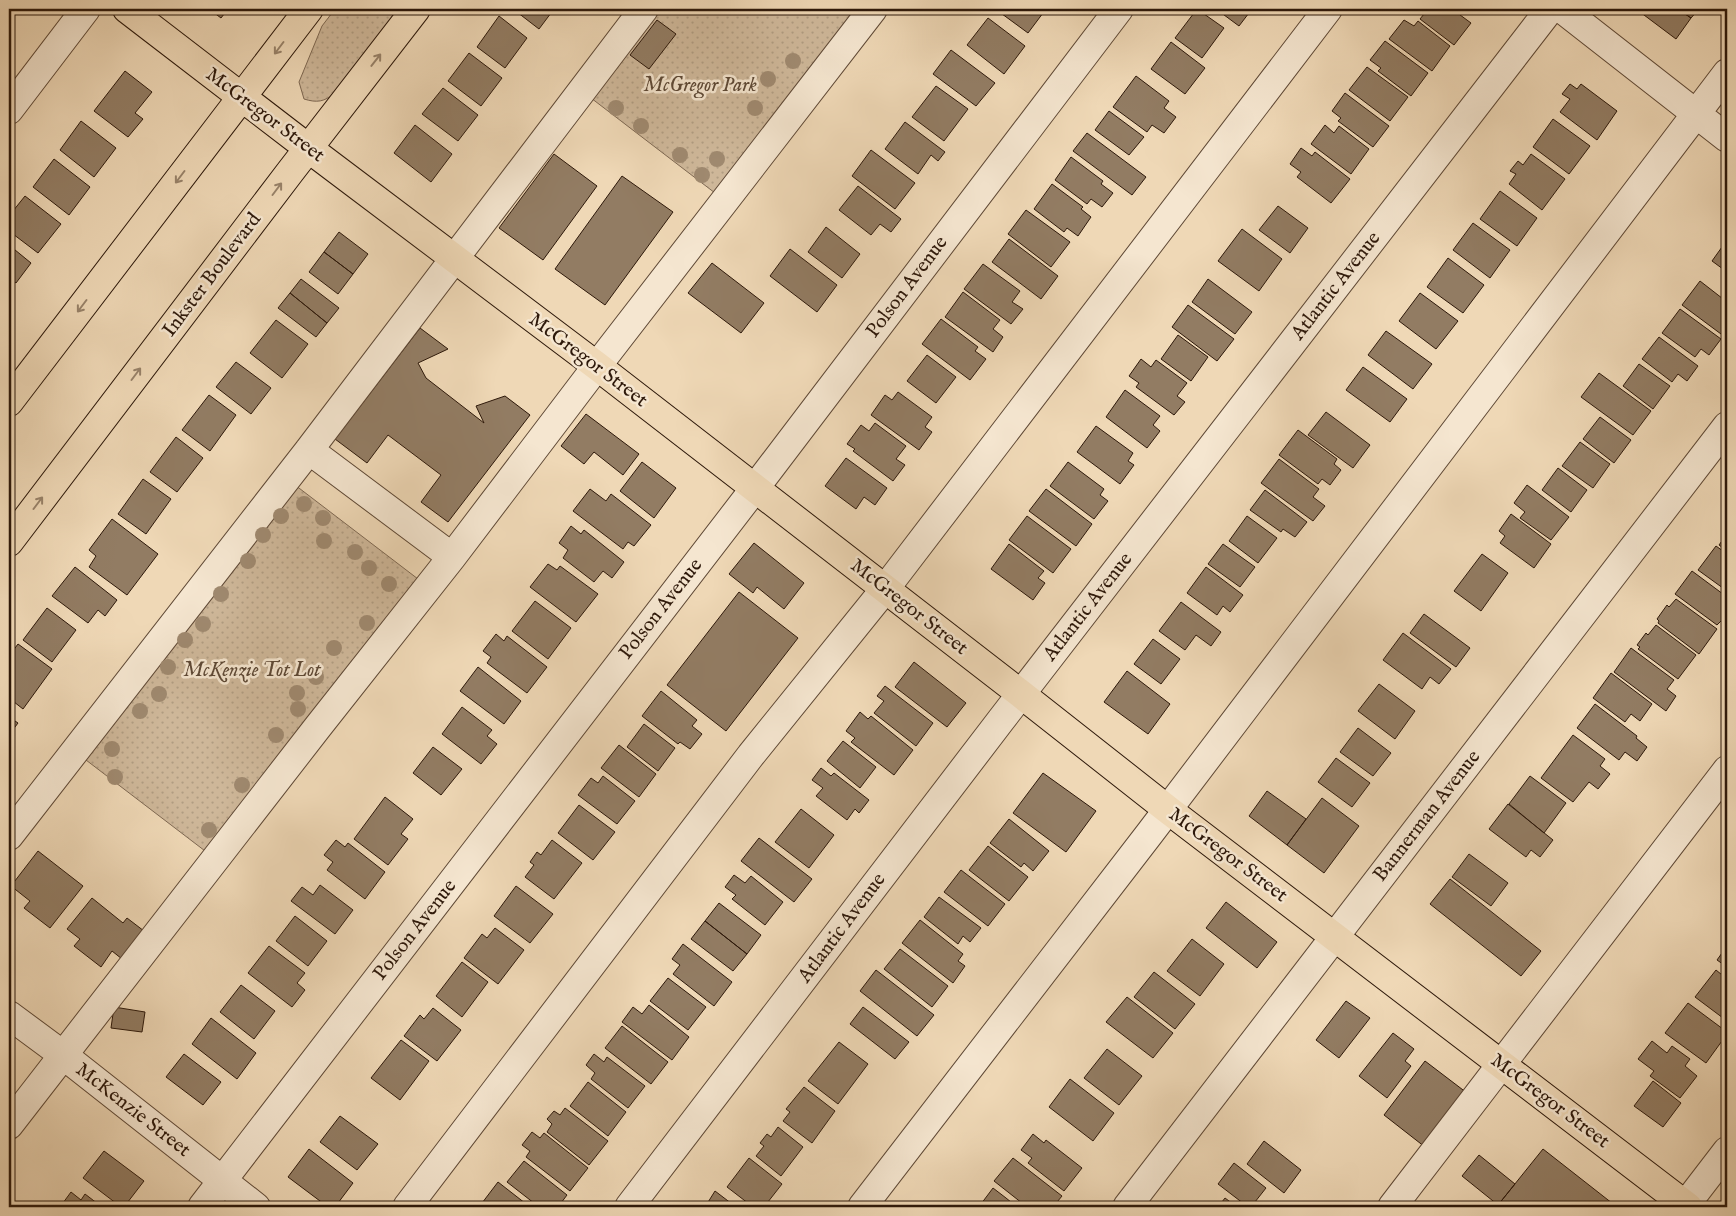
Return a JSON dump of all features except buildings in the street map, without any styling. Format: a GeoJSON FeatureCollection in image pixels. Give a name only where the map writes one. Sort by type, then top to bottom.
{"type":"FeatureCollection","features":[{"type":"Feature","properties":{"kind":"main road","name":"McGregor Street"},"geometry":{"type":"LineString","coordinates":[[127,9],[597,366],[1168,810],[1686,1206]]}},
{"type":"Feature","properties":{"kind":"main road"},"geometry":{"type":"LineString","coordinates":[[9,402],[309,9]]}},
{"type":"Feature","properties":{"kind":"main road","name":"Inkster Boulevard"},"geometry":{"type":"LineString","coordinates":[[9,542],[416,9]]}},
{"type":"Feature","properties":{"kind":"street"},"geometry":{"type":"LineString","coordinates":[[9,110],[86,9]]}},
{"type":"Feature","properties":{"kind":"street"},"geometry":{"type":"LineString","coordinates":[[9,836],[309,450],[644,9]]}},
{"type":"Feature","properties":{"kind":"street"},"geometry":{"type":"LineString","coordinates":[[9,1126],[452,557],[873,9]]}},
{"type":"Feature","properties":{"kind":"street","name":"Polson Avenue"},"geometry":{"type":"LineString","coordinates":[[202,1207],[755,488],[1119,9]]}},
{"type":"Feature","properties":{"kind":"street"},"geometry":{"type":"LineString","coordinates":[[406,1207],[751,755],[885,589],[1328,9]]}},
{"type":"Feature","properties":{"kind":"street","name":"Atlantic Avenue"},"geometry":{"type":"LineString","coordinates":[[629,1207],[1021,694],[1550,9]]}},
{"type":"Feature","properties":{"kind":"street"},"geometry":{"type":"LineString","coordinates":[[1562,9],[1727,138]]}},
{"type":"Feature","properties":{"kind":"street"},"geometry":{"type":"LineString","coordinates":[[862,1207],[1168,810],[1727,73]]}},
{"type":"Feature","properties":{"kind":"street","name":"Bannerman Avenue"},"geometry":{"type":"LineString","coordinates":[[1127,1207],[1727,426]]}},
{"type":"Feature","properties":{"kind":"street"},"geometry":{"type":"LineString","coordinates":[[309,450],[452,557]]}},
{"type":"Feature","properties":{"kind":"street"},"geometry":{"type":"LineString","coordinates":[[1392,1207],[1727,770]]}},
{"type":"Feature","properties":{"kind":"street","name":"McKenzie Street"},"geometry":{"type":"LineString","coordinates":[[9,1015],[256,1207]]}},
{"type":"Feature","properties":{"kind":"street"},"geometry":{"type":"LineString","coordinates":[[1686,1206],[1727,1151]]}},
{"type":"Feature","properties":{"kind":"green space"},"geometry":{"type":"Polygon","coordinates":[[[335,9],[398,9],[335,93],[320,101],[304,99],[299,82],[322,26],[335,9]]]}},
{"type":"Feature","properties":{"kind":"green space","name":"McGregor Park"},"geometry":{"type":"Polygon","coordinates":[[[660,9],[857,9],[715,193],[591,98],[660,9]]]}},
{"type":"Feature","properties":{"kind":"green space","name":"McKenzie Tot Lot"},"geometry":{"type":"Polygon","coordinates":[[[295,485],[418,579],[209,854],[86,760],[295,485]]]}}]}
